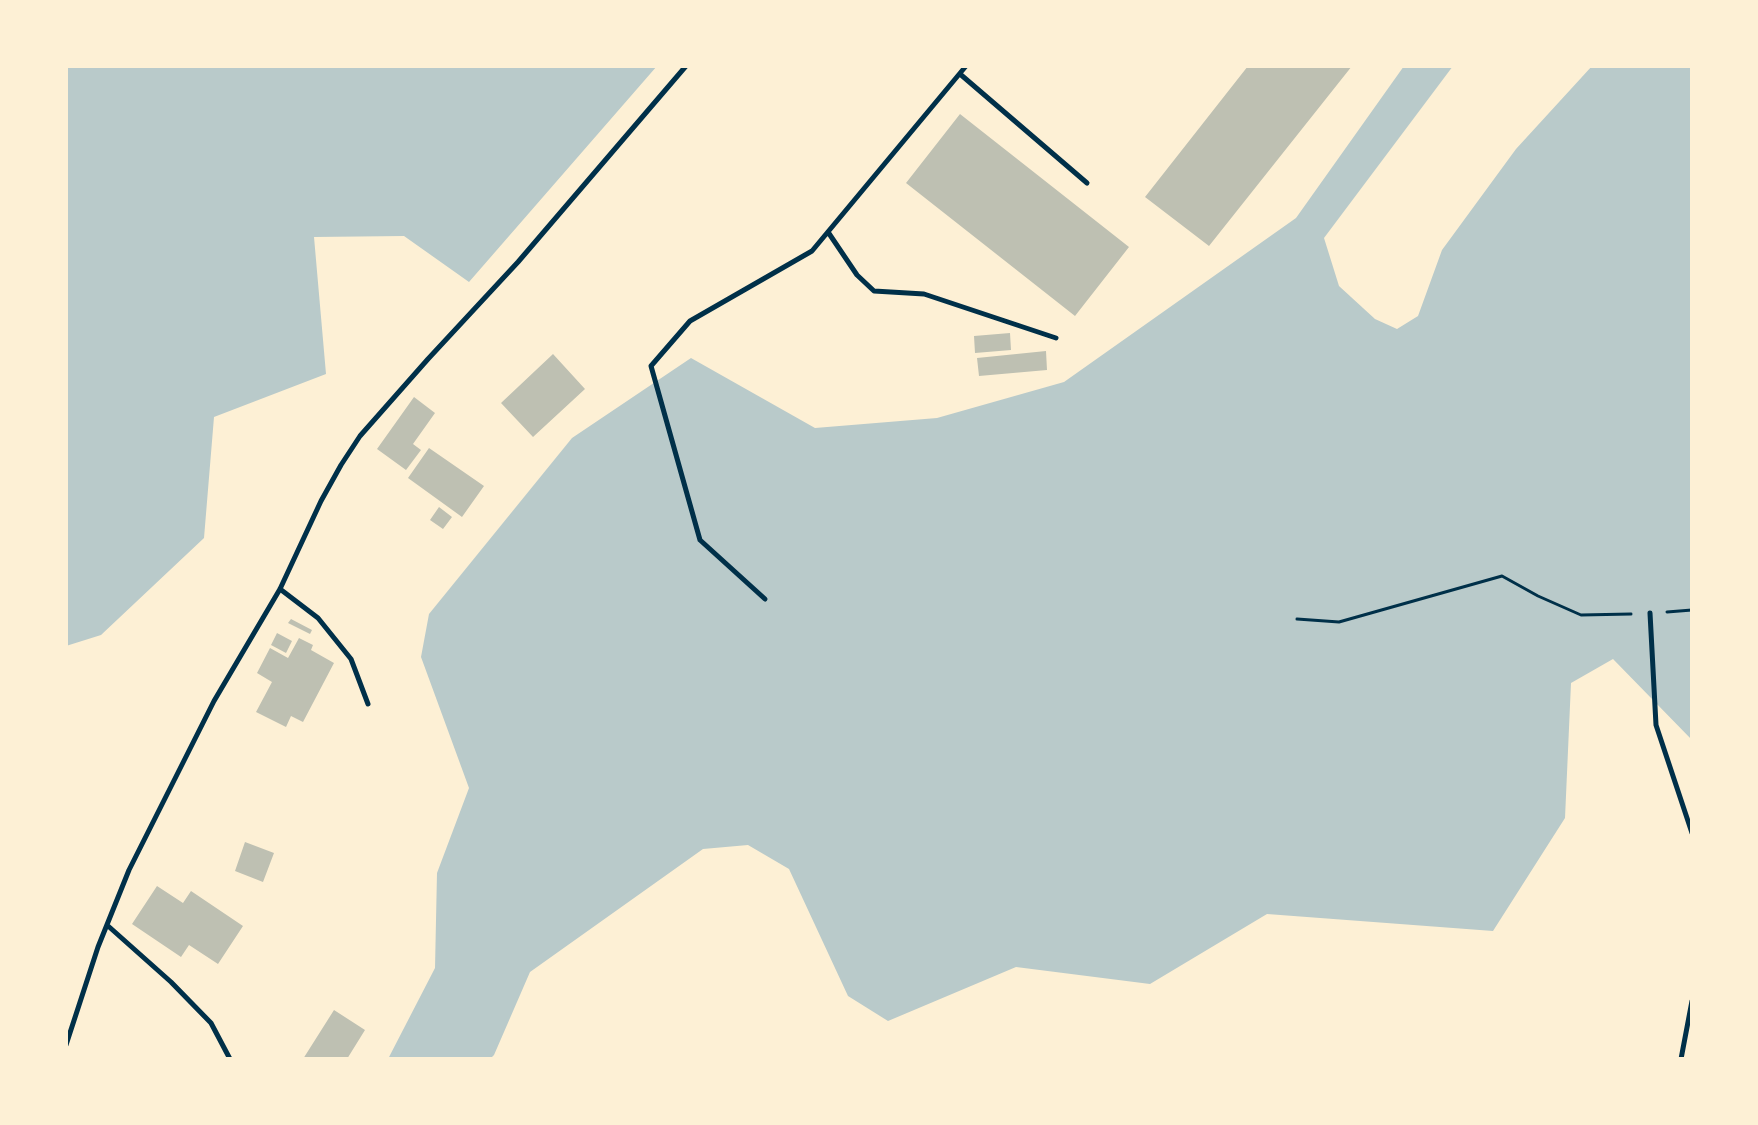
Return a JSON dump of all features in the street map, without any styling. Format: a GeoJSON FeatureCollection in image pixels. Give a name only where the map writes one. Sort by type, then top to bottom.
{"type":"FeatureCollection","features":[{"type":"Feature","properties":{"kind":"street"},"geometry":{"type":"LineString","coordinates":[[66,1045],[107,925],[129,870],[214,701],[280,589],[321,501],[341,465],[360,436],[518,262],[686,66]]}},
{"type":"Feature","properties":{"kind":"street"},"geometry":{"type":"LineString","coordinates":[[765,599],[700,540],[651,366],[690,321],[812,251],[966,66]]}},
{"type":"Feature","properties":{"kind":"street"},"geometry":{"type":"LineString","coordinates":[[960,74],[1087,183]]}},
{"type":"Feature","properties":{"kind":"street"},"geometry":{"type":"LineString","coordinates":[[828,232],[857,275],[874,291],[924,294],[1056,338]]}},
{"type":"Feature","properties":{"kind":"street"},"geometry":{"type":"LineString","coordinates":[[280,589],[318,618],[351,659],[368,704]]}},
{"type":"Feature","properties":{"kind":"street"},"geometry":{"type":"LineString","coordinates":[[1650,613],[1656,725],[1692,832]]}},
{"type":"Feature","properties":{"kind":"street"},"geometry":{"type":"LineString","coordinates":[[107,925],[171,982],[211,1023],[230,1059]]}},
{"type":"Feature","properties":{"kind":"street"},"geometry":{"type":"LineString","coordinates":[[1681,1059],[1692,1001]]}},
{"type":"Feature","properties":{"kind":"path"},"geometry":{"type":"LineString","coordinates":[[1297,619],[1339,622],[1502,576],[1538,596],[1581,615],[1650,613]]}},
{"type":"Feature","properties":{"kind":"shaded area"},"geometry":{"type":"Polygon","coordinates":[[[66,66],[657,66],[469,282],[404,236],[314,237],[326,374],[214,417],[204,538],[101,635],[66,646],[66,66]]]}},
{"type":"Feature","properties":{"kind":"shaded area"},"geometry":{"type":"Polygon","coordinates":[[[1404,66],[1453,66],[1324,238],[1339,286],[1375,319],[1397,329],[1418,316],[1442,250],[1516,149],[1592,66],[1692,66],[1692,740],[1613,659],[1571,683],[1565,818],[1493,931],[1267,914],[1150,984],[1016,967],[888,1021],[848,996],[789,869],[748,845],[703,849],[530,972],[494,1055],[490,1059],[388,1059],[435,968],[437,873],[469,788],[421,657],[429,614],[572,438],[691,358],[815,428],[937,418],[1064,382],[1296,218],[1404,66]]]}},
{"type":"Feature","properties":{"kind":"building"},"geometry":{"type":"Polygon","coordinates":[[[1248,66],[1352,66],[1209,246],[1145,197],[1248,66]]]}},
{"type":"Feature","properties":{"kind":"building"},"geometry":{"type":"Polygon","coordinates":[[[960,114],[1129,247],[1075,316],[906,183],[960,114]]]}},
{"type":"Feature","properties":{"kind":"building"},"geometry":{"type":"Polygon","coordinates":[[[1010,333],[1011,350],[975,353],[974,336],[1010,333]]]}},
{"type":"Feature","properties":{"kind":"building"},"geometry":{"type":"Polygon","coordinates":[[[1046,351],[1047,370],[979,376],[977,358],[1046,351]]]}},
{"type":"Feature","properties":{"kind":"building"},"geometry":{"type":"Polygon","coordinates":[[[553,354],[585,389],[533,437],[501,403],[553,354]]]}},
{"type":"Feature","properties":{"kind":"building"},"geometry":{"type":"Polygon","coordinates":[[[414,397],[435,413],[413,444],[421,450],[406,470],[377,449],[414,397]]]}},
{"type":"Feature","properties":{"kind":"building"},"geometry":{"type":"Polygon","coordinates":[[[429,448],[484,486],[462,517],[408,478],[429,448]]]}},
{"type":"Feature","properties":{"kind":"building"},"geometry":{"type":"Polygon","coordinates":[[[439,507],[452,517],[443,529],[430,520],[439,507]]]}},
{"type":"Feature","properties":{"kind":"building"},"geometry":{"type":"Polygon","coordinates":[[[291,619],[312,630],[310,634],[288,623],[291,619]]]}},
{"type":"Feature","properties":{"kind":"building"},"geometry":{"type":"Polygon","coordinates":[[[277,633],[292,641],[286,653],[271,645],[277,633]]]}},
{"type":"Feature","properties":{"kind":"building"},"geometry":{"type":"Polygon","coordinates":[[[299,638],[313,645],[311,650],[334,663],[303,722],[291,716],[286,727],[256,712],[272,682],[257,673],[270,648],[288,658],[299,638]]]}},
{"type":"Feature","properties":{"kind":"building"},"geometry":{"type":"Polygon","coordinates":[[[245,842],[274,853],[263,882],[235,871],[245,842]]]}},
{"type":"Feature","properties":{"kind":"building"},"geometry":{"type":"Polygon","coordinates":[[[157,886],[183,903],[191,891],[243,926],[218,964],[189,945],[181,957],[132,924],[157,886]]]}},
{"type":"Feature","properties":{"kind":"building"},"geometry":{"type":"Polygon","coordinates":[[[334,1010],[365,1030],[347,1059],[303,1059],[334,1010]]]}}]}
